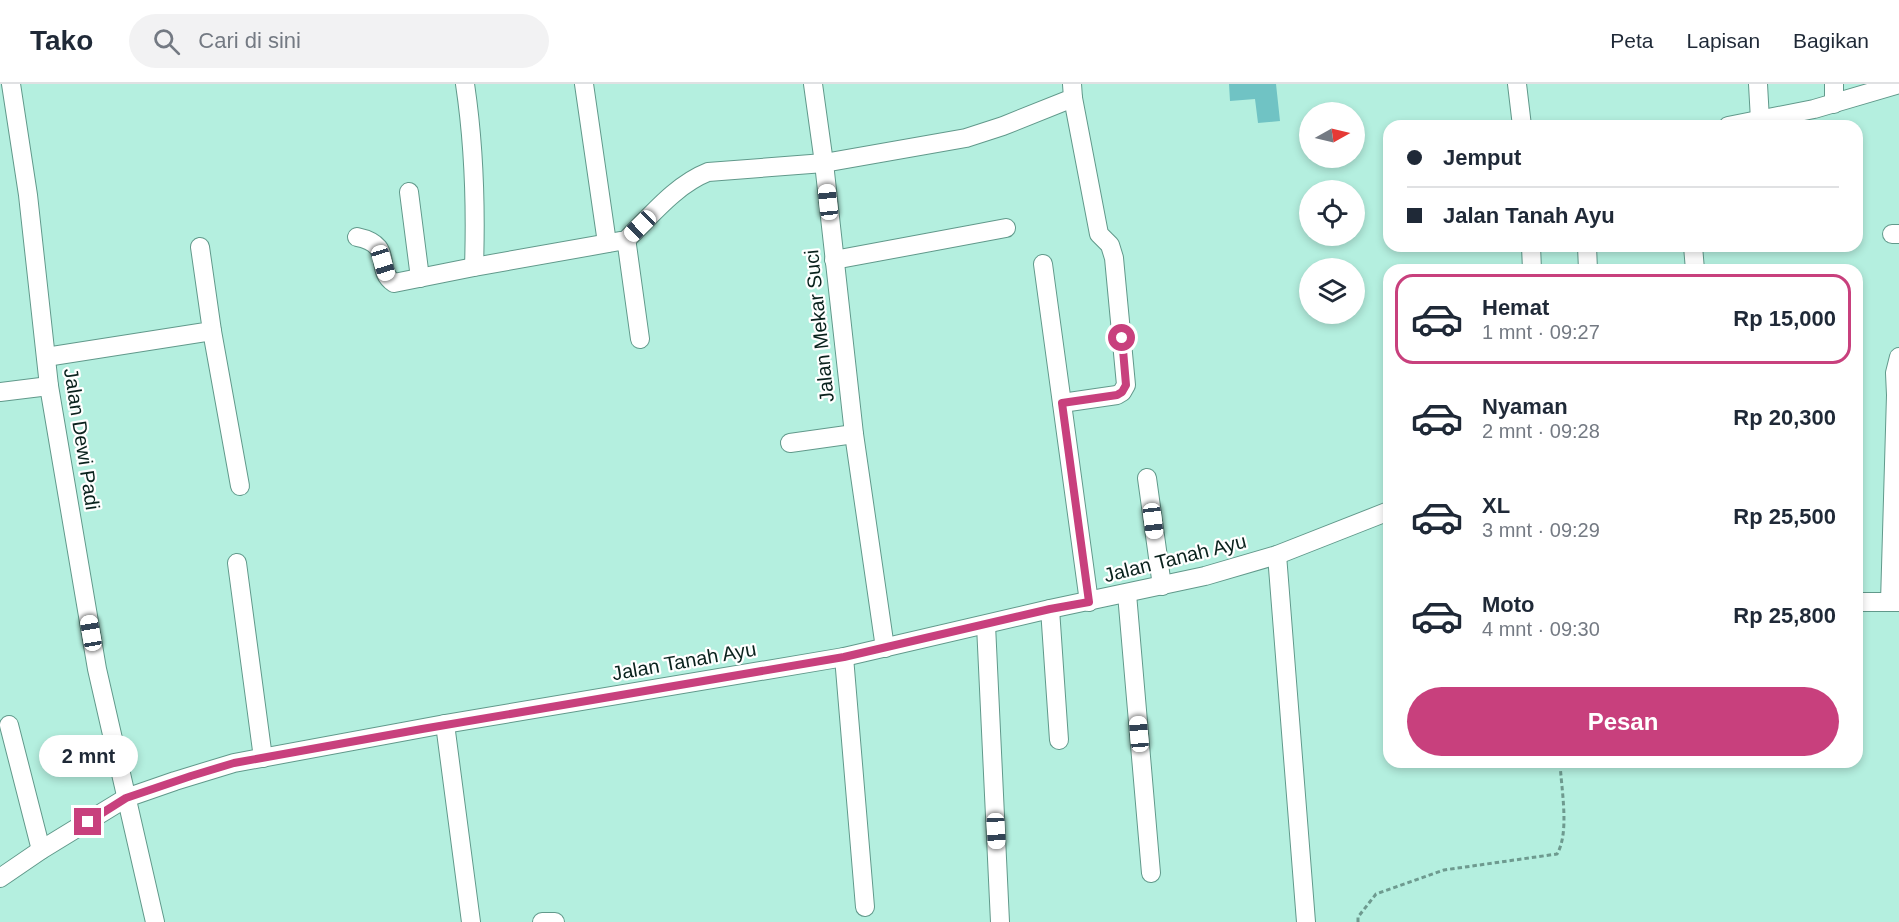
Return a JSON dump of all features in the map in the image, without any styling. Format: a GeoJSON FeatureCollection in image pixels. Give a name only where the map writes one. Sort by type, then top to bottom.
{"type":"FeatureCollection","features":[{"type":"Feature","properties":{"kind":"street","name":"Jalan Dewi Padi"},"geometry":{"type":"LineString","coordinates":[[11,84],[28,195],[50,386],[97,669],[155,922]]}},
{"type":"Feature","properties":{"kind":"street"},"geometry":{"type":"LineString","coordinates":[[465,84],[474,177],[476,228],[474,267]]}},
{"type":"Feature","properties":{"kind":"street"},"geometry":{"type":"LineString","coordinates":[[584,84],[616,242]]}},
{"type":"Feature","properties":{"kind":"street","name":"Jalan Mekar Suci"},"geometry":{"type":"LineString","coordinates":[[813,84],[854,434],[885,648]]}},
{"type":"Feature","properties":{"kind":"street"},"geometry":{"type":"LineString","coordinates":[[1517,84],[1521,120]]}},
{"type":"Feature","properties":{"kind":"street"},"geometry":{"type":"LineString","coordinates":[[1758,84],[1760,120],[1834,104],[1899,84]]}},
{"type":"Feature","properties":{"kind":"street"},"geometry":{"type":"LineString","coordinates":[[1834,84],[1834,104]]}},
{"type":"Feature","properties":{"kind":"street"},"geometry":{"type":"LineString","coordinates":[[616,242],[693,178],[708,172],[824,163],[966,138],[1003,126],[1073,91],[1099,234],[1110,245],[1114,258],[1126,385],[1117,395],[1062,403]]}},
{"type":"Feature","properties":{"kind":"street"},"geometry":{"type":"LineString","coordinates":[[409,192],[420,278]]}},
{"type":"Feature","properties":{"kind":"street"},"geometry":{"type":"LineString","coordinates":[[834,260],[1006,228]]}},
{"type":"Feature","properties":{"kind":"street"},"geometry":{"type":"LineString","coordinates":[[357,237],[374,242],[379,248],[390,282],[398,283],[616,242],[627,245],[640,339]]}},
{"type":"Feature","properties":{"kind":"street"},"geometry":{"type":"LineString","coordinates":[[200,247],[212,331],[240,486]]}},
{"type":"Feature","properties":{"kind":"street"},"geometry":{"type":"LineString","coordinates":[[1043,264],[1089,602]]}},
{"type":"Feature","properties":{"kind":"street"},"geometry":{"type":"LineString","coordinates":[[46,357],[212,331]]}},
{"type":"Feature","properties":{"kind":"street"},"geometry":{"type":"LineString","coordinates":[[1863,602],[1895,602],[1898,395],[1895,373],[1899,357]]}},
{"type":"Feature","properties":{"kind":"street"},"geometry":{"type":"LineString","coordinates":[[0,392],[50,386]]}},
{"type":"Feature","properties":{"kind":"street"},"geometry":{"type":"LineString","coordinates":[[790,443],[854,434]]}},
{"type":"Feature","properties":{"kind":"street"},"geometry":{"type":"LineString","coordinates":[[1147,478],[1162,586]]}},
{"type":"Feature","properties":{"kind":"street","name":"Jalan Tanah Ayu"},"geometry":{"type":"LineString","coordinates":[[0,878],[126,798],[206,771],[445,724],[844,657],[986,626],[1050,609],[1205,576],[1277,555],[1383,513]]}},
{"type":"Feature","properties":{"kind":"street"},"geometry":{"type":"LineString","coordinates":[[1277,555],[1306,922]]}},
{"type":"Feature","properties":{"kind":"street"},"geometry":{"type":"LineString","coordinates":[[237,563],[263,758]]}},
{"type":"Feature","properties":{"kind":"street"},"geometry":{"type":"LineString","coordinates":[[1127,594],[1151,873]]}},
{"type":"Feature","properties":{"kind":"street"},"geometry":{"type":"LineString","coordinates":[[1050,609],[1059,740]]}},
{"type":"Feature","properties":{"kind":"street"},"geometry":{"type":"LineString","coordinates":[[986,626],[1000,922]]}},
{"type":"Feature","properties":{"kind":"street"},"geometry":{"type":"LineString","coordinates":[[844,657],[865,907]]}},
{"type":"Feature","properties":{"kind":"street"},"geometry":{"type":"LineString","coordinates":[[445,724],[471,922]]}},
{"type":"Feature","properties":{"kind":"street"},"geometry":{"type":"LineString","coordinates":[[9,725],[41,850]]}},
{"type":"Feature","properties":{"kind":"street"},"geometry":{"type":"LineString","coordinates":[[542,922],[555,922]]}},
{"type":"Feature","properties":{"kind":"path"},"geometry":{"type":"LineString","coordinates":[[1358,922],[1358,917],[1376,894],[1444,870],[1557,854],[1563,830],[1560,768]]}},
{"type":"Feature","properties":{"kind":"building"},"geometry":{"type":"Polygon","coordinates":[[[1229,84],[1276,84],[1280,121],[1258,123],[1255,99],[1230,101],[1229,84]]]}},
{"type":"Feature","properties":{"kind":"route"},"geometry":{"type":"LineString","coordinates":[[88,822],[126,798],[234,763],[844,657],[1089,602],[1062,403],[1117,395],[1125,389],[1122,338]]}}]}
